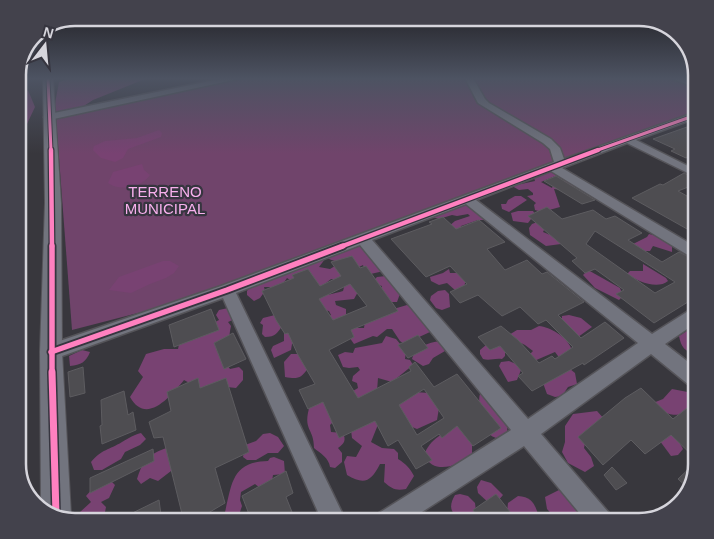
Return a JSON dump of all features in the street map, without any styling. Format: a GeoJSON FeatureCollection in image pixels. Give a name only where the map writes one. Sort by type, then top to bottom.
{"type":"FeatureCollection","features":[{"type":"Feature","properties":{"kind":"street"},"geometry":{"type":"LineString","coordinates":[[49,103],[53,203],[51,352],[56,508]]}},
{"type":"Feature","properties":{"kind":"street"},"geometry":{"type":"LineString","coordinates":[[49,117],[116,103]]}},
{"type":"Feature","properties":{"kind":"street"},"geometry":{"type":"LineString","coordinates":[[483,103],[547,141],[555,148],[556,166]]}},
{"type":"Feature","properties":{"kind":"street"},"geometry":{"type":"LineString","coordinates":[[51,352],[227,290],[688,118]]}},
{"type":"Feature","properties":{"kind":"street"},"geometry":{"type":"LineString","coordinates":[[628,140],[688,170]]}},
{"type":"Feature","properties":{"kind":"street"},"geometry":{"type":"LineString","coordinates":[[556,166],[688,248]]}},
{"type":"Feature","properties":{"kind":"street"},"geometry":{"type":"LineString","coordinates":[[468,200],[688,373]]}},
{"type":"Feature","properties":{"kind":"street"},"geometry":{"type":"LineString","coordinates":[[363,239],[593,513]]}},
{"type":"Feature","properties":{"kind":"street"},"geometry":{"type":"LineString","coordinates":[[227,290],[330,513]]}},
{"type":"Feature","properties":{"kind":"street"},"geometry":{"type":"LineString","coordinates":[[401,513],[525,433],[688,320]]}},
{"type":"Feature","properties":{"kind":"green space","name":"TERRENO MUNICIPAL"},"geometry":{"type":"Polygon","coordinates":[[[126,103],[688,103],[688,117],[227,290],[72,330],[56,118],[126,103]]]}},
{"type":"Feature","properties":{"kind":"shaded area"},"geometry":{"type":"Polygon","coordinates":[[[26,103],[33,103],[35,107],[26,126],[26,103]]]}},
{"type":"Feature","properties":{"kind":"shaded area"},"geometry":{"type":"Polygon","coordinates":[[[55,103],[88,103],[76,111],[53,114],[55,103]]]}},
{"type":"Feature","properties":{"kind":"shaded area"},"geometry":{"type":"Polygon","coordinates":[[[159,130],[162,133],[161,137],[128,149],[123,158],[115,162],[101,158],[93,150],[94,146],[105,141],[137,138],[159,130]]]}},
{"type":"Feature","properties":{"kind":"shaded area"},"geometry":{"type":"Polygon","coordinates":[[[142,164],[144,170],[150,175],[142,183],[124,188],[108,183],[113,172],[142,164]]]}},
{"type":"Feature","properties":{"kind":"shaded area"},"geometry":{"type":"Polygon","coordinates":[[[548,171],[560,174],[541,182],[552,188],[553,185],[567,180],[583,190],[575,186],[562,190],[554,189],[560,207],[542,212],[535,210],[534,205],[536,203],[527,196],[533,195],[533,193],[528,189],[519,190],[512,186],[535,181],[534,178],[548,171]]]}},
{"type":"Feature","properties":{"kind":"shaded area"},"geometry":{"type":"Polygon","coordinates":[[[515,196],[521,196],[527,200],[509,212],[502,209],[501,204],[506,204],[508,200],[515,196]]]}},
{"type":"Feature","properties":{"kind":"shaded area"},"geometry":{"type":"Polygon","coordinates":[[[462,204],[468,204],[473,208],[473,211],[487,220],[478,220],[461,226],[460,233],[448,227],[455,221],[470,216],[468,214],[452,215],[439,219],[429,216],[462,204]]]}},
{"type":"Feature","properties":{"kind":"shaded area"},"geometry":{"type":"Polygon","coordinates":[[[533,211],[535,214],[528,223],[513,221],[511,213],[533,211]]]}},
{"type":"Feature","properties":{"kind":"shaded area"},"geometry":{"type":"Polygon","coordinates":[[[553,216],[564,220],[546,226],[543,232],[560,239],[561,244],[546,246],[530,235],[529,228],[532,224],[553,216]]]}},
{"type":"Feature","properties":{"kind":"shaded area"},"geometry":{"type":"Polygon","coordinates":[[[649,234],[657,236],[672,245],[672,252],[653,246],[650,251],[641,251],[633,244],[649,234]]]}},
{"type":"Feature","properties":{"kind":"shaded area"},"geometry":{"type":"Polygon","coordinates":[[[359,245],[371,253],[370,257],[384,271],[366,275],[363,265],[359,267],[352,263],[327,258],[328,255],[359,245]]]}},
{"type":"Feature","properties":{"kind":"shaded area"},"geometry":{"type":"Polygon","coordinates":[[[322,257],[325,259],[319,267],[330,269],[335,266],[351,273],[336,280],[331,279],[320,288],[301,273],[290,280],[287,278],[282,284],[277,286],[264,287],[265,291],[260,298],[254,301],[247,295],[250,287],[322,257]]]}},
{"type":"Feature","properties":{"kind":"shaded area"},"geometry":{"type":"Polygon","coordinates":[[[163,261],[170,261],[179,266],[174,273],[166,278],[131,293],[109,290],[119,277],[163,261]]]}},
{"type":"Feature","properties":{"kind":"shaded area"},"geometry":{"type":"Polygon","coordinates":[[[643,264],[668,281],[663,284],[653,285],[641,282],[627,274],[630,271],[643,271],[643,264]]]}},
{"type":"Feature","properties":{"kind":"shaded area"},"geometry":{"type":"Polygon","coordinates":[[[449,269],[450,273],[463,273],[473,279],[465,283],[464,288],[456,291],[447,283],[439,285],[431,281],[430,277],[449,269]]]}},
{"type":"Feature","properties":{"kind":"shaded area"},"geometry":{"type":"Polygon","coordinates":[[[588,270],[620,288],[623,296],[619,300],[595,288],[583,275],[588,270]]]}},
{"type":"Feature","properties":{"kind":"shaded area"},"geometry":{"type":"Polygon","coordinates":[[[386,276],[401,291],[397,302],[389,302],[381,290],[382,286],[375,284],[374,280],[377,277],[386,276]]]}},
{"type":"Feature","properties":{"kind":"shaded area"},"geometry":{"type":"Polygon","coordinates":[[[352,282],[359,290],[354,299],[335,301],[336,305],[346,309],[346,315],[297,340],[292,344],[291,350],[274,358],[271,350],[273,346],[284,341],[284,329],[331,315],[329,311],[323,310],[318,298],[343,291],[345,284],[352,282]]]}},
{"type":"Feature","properties":{"kind":"shaded area"},"geometry":{"type":"Polygon","coordinates":[[[445,290],[449,294],[450,307],[442,310],[436,308],[430,300],[431,296],[438,291],[445,290]]]}},
{"type":"Feature","properties":{"kind":"shaded area"},"geometry":{"type":"Polygon","coordinates":[[[407,305],[422,317],[430,332],[404,344],[392,329],[387,329],[377,337],[373,336],[354,344],[347,334],[353,328],[364,328],[365,321],[407,305]]]}},
{"type":"Feature","properties":{"kind":"shaded area"},"geometry":{"type":"Polygon","coordinates":[[[228,308],[235,319],[228,322],[231,326],[226,363],[230,369],[239,367],[243,371],[243,380],[236,388],[227,387],[204,391],[184,380],[165,400],[151,409],[143,409],[136,405],[130,397],[143,377],[138,371],[146,354],[164,349],[178,349],[180,340],[219,320],[216,315],[219,310],[228,308]]]}},
{"type":"Feature","properties":{"kind":"shaded area"},"geometry":{"type":"Polygon","coordinates":[[[275,315],[283,325],[274,335],[265,337],[262,334],[263,325],[260,323],[263,318],[275,315]]]}},
{"type":"Feature","properties":{"kind":"shaded area"},"geometry":{"type":"Polygon","coordinates":[[[569,315],[581,318],[592,327],[578,337],[562,322],[562,316],[569,315]]]}},
{"type":"Feature","properties":{"kind":"shaded area"},"geometry":{"type":"Polygon","coordinates":[[[539,326],[553,330],[566,340],[571,348],[571,360],[558,356],[555,352],[534,361],[530,354],[533,351],[507,336],[517,330],[531,330],[539,326]]]}},
{"type":"Feature","properties":{"kind":"shaded area"},"geometry":{"type":"Polygon","coordinates":[[[688,330],[688,351],[682,346],[679,336],[688,330]]]}},
{"type":"Feature","properties":{"kind":"shaded area"},"geometry":{"type":"Polygon","coordinates":[[[386,336],[396,339],[406,351],[405,359],[410,360],[413,365],[392,382],[378,378],[377,391],[359,401],[353,391],[358,388],[357,383],[352,381],[353,376],[360,370],[358,367],[343,367],[338,355],[345,352],[353,353],[355,348],[382,343],[386,336]]]}},
{"type":"Feature","properties":{"kind":"shaded area"},"geometry":{"type":"Polygon","coordinates":[[[440,341],[445,351],[433,358],[429,364],[423,366],[412,359],[419,348],[440,341]]]}},
{"type":"Feature","properties":{"kind":"shaded area"},"geometry":{"type":"Polygon","coordinates":[[[486,345],[497,345],[505,349],[505,356],[502,359],[483,359],[480,350],[486,345]]]}},
{"type":"Feature","properties":{"kind":"shaded area"},"geometry":{"type":"Polygon","coordinates":[[[82,350],[90,352],[85,361],[70,366],[69,356],[82,350]]]}},
{"type":"Feature","properties":{"kind":"shaded area"},"geometry":{"type":"Polygon","coordinates":[[[291,354],[301,354],[308,368],[303,374],[293,378],[285,377],[284,362],[291,354]]]}},
{"type":"Feature","properties":{"kind":"shaded area"},"geometry":{"type":"Polygon","coordinates":[[[509,361],[516,364],[521,370],[517,380],[508,382],[499,366],[501,362],[509,361]]]}},
{"type":"Feature","properties":{"kind":"shaded area"},"geometry":{"type":"Polygon","coordinates":[[[570,369],[575,373],[577,384],[568,387],[562,396],[555,397],[547,394],[543,383],[570,369]]]}},
{"type":"Feature","properties":{"kind":"shaded area"},"geometry":{"type":"Polygon","coordinates":[[[672,389],[688,392],[688,413],[678,415],[662,411],[653,403],[663,399],[672,389]]]}},
{"type":"Feature","properties":{"kind":"shaded area"},"geometry":{"type":"Polygon","coordinates":[[[414,392],[429,393],[439,408],[437,420],[417,429],[407,425],[395,406],[414,392]]]}},
{"type":"Feature","properties":{"kind":"shaded area"},"geometry":{"type":"Polygon","coordinates":[[[480,394],[487,395],[508,419],[507,433],[496,438],[489,434],[481,414],[480,394]]]}},
{"type":"Feature","properties":{"kind":"shaded area"},"geometry":{"type":"Polygon","coordinates":[[[322,399],[336,419],[330,425],[331,432],[343,433],[344,438],[343,443],[338,448],[342,453],[342,462],[335,468],[330,467],[326,458],[314,448],[314,441],[307,420],[310,405],[322,399]]]}},
{"type":"Feature","properties":{"kind":"shaded area"},"geometry":{"type":"Polygon","coordinates":[[[597,411],[605,420],[586,438],[584,448],[591,457],[594,466],[585,472],[568,463],[562,452],[565,442],[565,426],[573,414],[597,411]]]}},
{"type":"Feature","properties":{"kind":"shaded area"},"geometry":{"type":"Polygon","coordinates":[[[367,412],[379,422],[371,442],[382,448],[394,449],[398,453],[398,459],[408,466],[414,476],[406,489],[394,489],[384,482],[385,464],[380,464],[370,478],[363,481],[347,475],[344,462],[347,456],[356,457],[362,446],[352,438],[351,430],[367,412]]]}},
{"type":"Feature","properties":{"kind":"shaded area"},"geometry":{"type":"Polygon","coordinates":[[[653,421],[676,436],[683,449],[678,455],[671,456],[654,433],[653,421]]]}},
{"type":"Feature","properties":{"kind":"shaded area"},"geometry":{"type":"Polygon","coordinates":[[[459,425],[472,439],[472,457],[446,467],[434,465],[428,461],[424,455],[434,440],[459,425]]]}},
{"type":"Feature","properties":{"kind":"shaded area"},"geometry":{"type":"Polygon","coordinates":[[[141,433],[146,439],[140,445],[125,452],[121,459],[102,470],[94,470],[91,462],[99,455],[141,433]]]}},
{"type":"Feature","properties":{"kind":"shaded area"},"geometry":{"type":"Polygon","coordinates":[[[270,433],[278,437],[284,446],[278,453],[268,453],[256,460],[247,460],[243,457],[245,445],[256,441],[263,434],[270,433]]]}},
{"type":"Feature","properties":{"kind":"shaded area"},"geometry":{"type":"Polygon","coordinates":[[[180,442],[178,475],[171,471],[158,481],[150,478],[141,484],[137,479],[140,470],[148,458],[158,451],[180,442]]]}},
{"type":"Feature","properties":{"kind":"shaded area"},"geometry":{"type":"Polygon","coordinates":[[[274,457],[284,461],[285,474],[273,475],[272,481],[260,488],[255,484],[241,492],[240,500],[242,506],[240,512],[225,513],[231,486],[239,471],[256,462],[268,461],[274,457]]]}},
{"type":"Feature","properties":{"kind":"shaded area"},"geometry":{"type":"Polygon","coordinates":[[[109,479],[115,485],[109,498],[101,502],[106,507],[105,513],[79,513],[91,502],[86,496],[94,487],[109,479]]]}},
{"type":"Feature","properties":{"kind":"shaded area"},"geometry":{"type":"Polygon","coordinates":[[[481,480],[491,483],[503,495],[497,502],[490,504],[478,493],[477,487],[481,480]]]}},
{"type":"Feature","properties":{"kind":"shaded area"},"geometry":{"type":"Polygon","coordinates":[[[563,488],[577,505],[577,513],[551,513],[547,509],[545,497],[563,488]]]}},
{"type":"Feature","properties":{"kind":"shaded area"},"geometry":{"type":"Polygon","coordinates":[[[455,495],[468,496],[475,503],[476,511],[474,513],[453,513],[451,504],[455,495]]]}},
{"type":"Feature","properties":{"kind":"shaded area"},"geometry":{"type":"Polygon","coordinates":[[[518,496],[527,498],[532,502],[538,513],[508,513],[508,503],[518,496]]]}},
{"type":"Feature","properties":{"kind":"building"},"geometry":{"type":"Polygon","coordinates":[[[688,127],[688,157],[671,151],[675,149],[653,139],[688,127]]]}},
{"type":"Feature","properties":{"kind":"building"},"geometry":{"type":"Polygon","coordinates":[[[684,173],[688,175],[688,187],[678,191],[688,197],[688,230],[632,198],[660,184],[663,185],[684,173]]]}},
{"type":"Feature","properties":{"kind":"building"},"geometry":{"type":"Polygon","coordinates":[[[556,176],[595,200],[582,204],[544,181],[556,176]]]}},
{"type":"Feature","properties":{"kind":"building"},"geometry":{"type":"Polygon","coordinates":[[[547,207],[562,219],[593,210],[606,219],[615,216],[642,233],[628,240],[662,262],[679,252],[688,256],[688,302],[654,323],[616,294],[624,290],[595,269],[585,273],[572,261],[577,258],[528,216],[547,207]],[[595,231],[586,244],[655,293],[675,282],[595,231]]]}},
{"type":"Feature","properties":{"kind":"building"},"geometry":{"type":"Polygon","coordinates":[[[443,217],[456,229],[479,220],[505,242],[487,249],[505,270],[527,260],[542,274],[547,272],[584,302],[558,315],[581,338],[605,322],[624,338],[584,365],[583,363],[532,391],[518,376],[523,373],[500,346],[490,350],[478,337],[501,326],[518,340],[539,363],[552,356],[555,359],[573,347],[546,320],[538,324],[520,307],[502,316],[478,295],[460,303],[450,292],[467,284],[450,266],[426,277],[391,239],[432,224],[429,222],[443,217]]]}},
{"type":"Feature","properties":{"kind":"building"},"geometry":{"type":"Polygon","coordinates":[[[352,256],[360,268],[366,266],[398,311],[351,330],[354,337],[329,350],[358,398],[411,371],[409,367],[415,362],[434,387],[457,374],[501,428],[473,446],[457,426],[442,438],[439,434],[421,446],[432,460],[416,469],[398,440],[388,446],[375,421],[339,438],[323,402],[308,409],[299,390],[315,384],[288,333],[285,334],[276,320],[262,291],[294,278],[292,275],[308,269],[320,286],[341,276],[331,262],[352,256]],[[350,284],[319,299],[333,320],[367,306],[350,284]],[[424,389],[399,405],[417,435],[444,418],[424,389]]]}},
{"type":"Feature","properties":{"kind":"building"},"geometry":{"type":"Polygon","coordinates":[[[211,309],[219,330],[174,347],[169,325],[211,309]]]}},
{"type":"Feature","properties":{"kind":"building"},"geometry":{"type":"Polygon","coordinates":[[[233,333],[246,359],[224,369],[214,343],[233,333]]]}},
{"type":"Feature","properties":{"kind":"building"},"geometry":{"type":"Polygon","coordinates":[[[418,335],[428,348],[408,358],[398,345],[418,335]]]}},
{"type":"Feature","properties":{"kind":"building"},"geometry":{"type":"Polygon","coordinates":[[[83,367],[85,393],[70,397],[68,372],[83,367]]]}},
{"type":"Feature","properties":{"kind":"building"},"geometry":{"type":"Polygon","coordinates":[[[198,378],[200,388],[226,378],[249,452],[215,468],[225,503],[208,513],[182,513],[163,437],[154,438],[149,422],[171,411],[167,392],[198,378]]]}},
{"type":"Feature","properties":{"kind":"building"},"geometry":{"type":"Polygon","coordinates":[[[641,388],[673,419],[688,407],[688,451],[671,435],[645,454],[631,440],[603,465],[578,437],[625,398],[641,388]]]}},
{"type":"Feature","properties":{"kind":"building"},"geometry":{"type":"Polygon","coordinates":[[[124,391],[128,415],[133,412],[136,430],[102,444],[100,426],[102,425],[101,400],[124,391]]]}},
{"type":"Feature","properties":{"kind":"building"},"geometry":{"type":"Polygon","coordinates":[[[153,449],[154,461],[90,493],[90,478],[153,449]]]}},
{"type":"Feature","properties":{"kind":"building"},"geometry":{"type":"Polygon","coordinates":[[[612,467],[627,483],[616,490],[604,475],[612,467]]]}},
{"type":"Feature","properties":{"kind":"building"},"geometry":{"type":"Polygon","coordinates":[[[286,471],[293,493],[286,497],[292,513],[249,513],[242,496],[286,471]]]}},
{"type":"Feature","properties":{"kind":"building"},"geometry":{"type":"Polygon","coordinates":[[[687,471],[683,484],[678,479],[687,471]]]}},
{"type":"Feature","properties":{"kind":"building"},"geometry":{"type":"Polygon","coordinates":[[[496,494],[511,513],[475,513],[473,510],[496,494]]]}},
{"type":"Feature","properties":{"kind":"building"},"geometry":{"type":"Polygon","coordinates":[[[159,500],[161,513],[132,513],[159,500]]]}},
{"type":"Feature","properties":{"kind":"cycle path"},"geometry":{"type":"LineString","coordinates":[[49,103],[53,203],[51,352],[56,508]]}},
{"type":"Feature","properties":{"kind":"cycle path"},"geometry":{"type":"LineString","coordinates":[[51,352],[227,290],[552,167],[688,118]]}}]}
